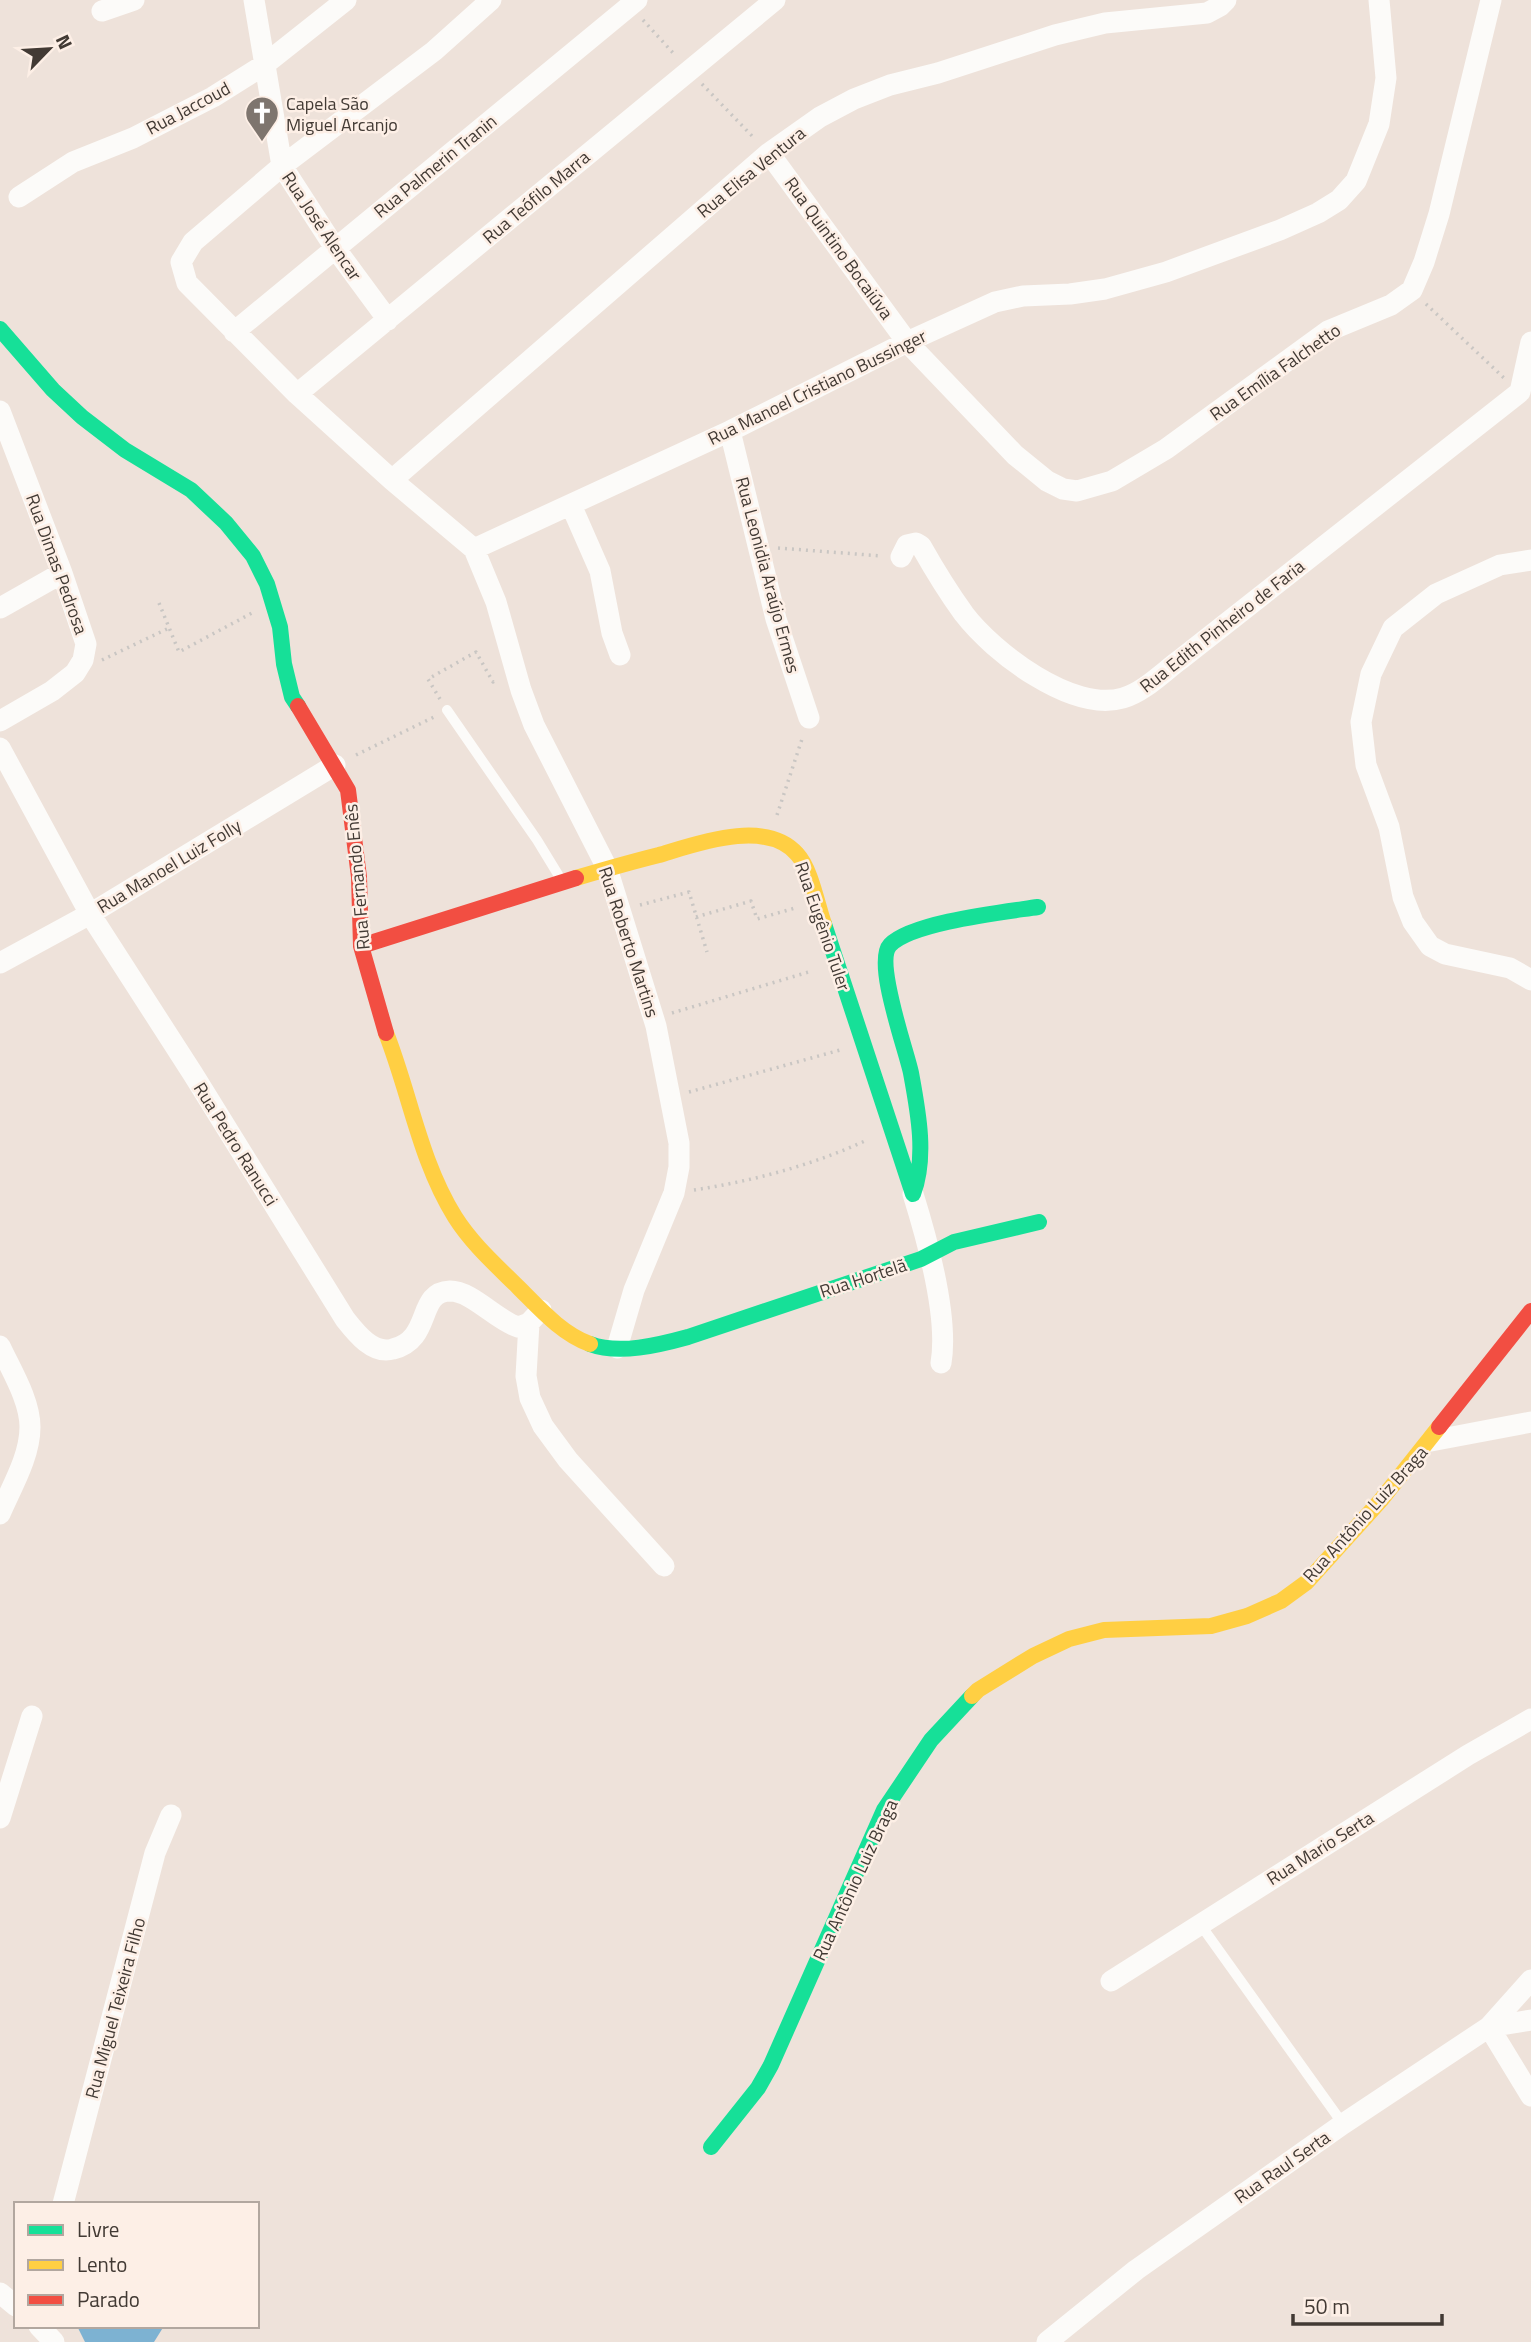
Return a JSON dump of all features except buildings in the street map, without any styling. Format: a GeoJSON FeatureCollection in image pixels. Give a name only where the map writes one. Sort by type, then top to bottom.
{"type":"FeatureCollection","features":[{"type":"Feature","properties":{"kind":"street"},"geometry":{"type":"LineString","coordinates":[[102,11],[134,0]]}},
{"type":"Feature","properties":{"kind":"street","name":"Rua José Alencar"},"geometry":{"type":"LineString","coordinates":[[254,0],[282,166],[335,248],[388,320]]}},
{"type":"Feature","properties":{"kind":"street","name":"Rua Jaccoud"},"geometry":{"type":"LineString","coordinates":[[19,197],[73,162],[133,138],[213,97],[264,65],[346,0]]}},
{"type":"Feature","properties":{"kind":"street"},"geometry":{"type":"LineString","coordinates":[[474,549],[391,480],[297,394],[187,283],[181,262],[193,242],[282,166],[434,51],[491,0]]}},
{"type":"Feature","properties":{"kind":"street","name":"Rua Palmerin Tranin"},"geometry":{"type":"LineString","coordinates":[[234,332],[637,0]]}},
{"type":"Feature","properties":{"kind":"street","name":"Rua Teófilo Marra"},"geometry":{"type":"LineString","coordinates":[[297,394],[775,0]]}},
{"type":"Feature","properties":{"kind":"street","name":"Rua Elisa Ventura"},"geometry":{"type":"LineString","coordinates":[[391,480],[769,153],[820,117],[854,99],[890,85],[938,73],[1055,35],[1105,23],[1207,13],[1226,0]]}},
{"type":"Feature","properties":{"kind":"street","name":"Rua Manoel Cristiano Bussinger"},"geometry":{"type":"LineString","coordinates":[[474,549],[730,431],[907,342],[995,302],[1023,296],[1105,289],[1166,272],[1318,213],[1339,200],[1356,181],[1379,124],[1386,78],[1379,0]]}},
{"type":"Feature","properties":{"kind":"street"},"geometry":{"type":"LineString","coordinates":[[1412,290],[1439,214],[1491,0]]}},
{"type":"Feature","properties":{"kind":"street","name":"Rua Quintino Bocaiúva"},"geometry":{"type":"LineString","coordinates":[[769,153],[907,342]]}},
{"type":"Feature","properties":{"kind":"street","name":"Rua Emília Falchetto"},"geometry":{"type":"LineString","coordinates":[[907,342],[1015,454],[1047,481],[1063,489],[1077,491],[1112,481],[1166,449],[1328,331],[1391,306],[1412,290]]}},
{"type":"Feature","properties":{"kind":"street","name":"Rua Fernando Enês"},"geometry":{"type":"LineString","coordinates":[[0,329],[53,390],[82,417],[125,450],[164,471],[191,490],[226,523],[253,556],[267,583],[280,626],[284,664],[292,697],[348,789],[359,877],[361,946],[379,1016],[400,1069],[426,1158],[456,1219],[535,1316],[576,1339],[596,1346],[617,1348],[662,1344],[688,1337]]}},
{"type":"Feature","properties":{"kind":"street"},"geometry":{"type":"LineString","coordinates":[[1525,393],[1531,342]]}},
{"type":"Feature","properties":{"kind":"street","name":"Rua Edith Pinheiro de Faria"},"geometry":{"type":"LineString","coordinates":[[901,557],[907,545],[916,543],[921,546],[965,615],[983,635],[1033,675],[1063,691],[1086,699],[1122,699],[1135,693],[1181,659],[1525,393]]}},
{"type":"Feature","properties":{"kind":"street","name":"Rua Dimas Pedrosa"},"geometry":{"type":"LineString","coordinates":[[0,411],[84,633],[86,644],[83,660],[75,673]]}},
{"type":"Feature","properties":{"kind":"street","name":"Rua Leonidia Araújo Ermes"},"geometry":{"type":"LineString","coordinates":[[730,431],[776,619],[809,718]]}},
{"type":"Feature","properties":{"kind":"street"},"geometry":{"type":"LineString","coordinates":[[571,505],[600,570],[612,633],[620,655]]}},
{"type":"Feature","properties":{"kind":"street","name":"Rua Roberto Martins"},"geometry":{"type":"LineString","coordinates":[[474,549],[496,602],[534,725],[607,868],[653,1018],[679,1143],[679,1167],[674,1194],[634,1290],[617,1348]]}},
{"type":"Feature","properties":{"kind":"street"},"geometry":{"type":"LineString","coordinates":[[1531,559],[1500,565],[1436,594],[1393,628],[1371,674],[1360,722],[1366,765],[1389,827],[1403,897],[1413,922],[1430,946],[1445,954],[1510,968],[1531,980]]}},
{"type":"Feature","properties":{"kind":"street"},"geometry":{"type":"LineString","coordinates":[[0,608],[62,573]]}},
{"type":"Feature","properties":{"kind":"street"},"geometry":{"type":"LineString","coordinates":[[0,721],[52,691],[75,673]]}},
{"type":"Feature","properties":{"kind":"street","name":"Rua Pedro Ranucci"},"geometry":{"type":"LineString","coordinates":[[0,748],[90,914],[345,1319],[362,1339],[388,1351],[405,1346],[418,1333],[433,1297],[452,1291],[466,1295],[518,1327],[535,1316]]}},
{"type":"Feature","properties":{"kind":"street","name":"Rua Manoel Luiz Folly"},"geometry":{"type":"LineString","coordinates":[[0,963],[90,914],[335,765]]}},
{"type":"Feature","properties":{"kind":"street"},"geometry":{"type":"LineString","coordinates":[[361,946],[607,868],[723,837],[769,837]]}},
{"type":"Feature","properties":{"kind":"street","name":"Rua Eugênio Tuler"},"geometry":{"type":"LineString","coordinates":[[769,837],[784,842],[799,855],[913,1194],[930,1255],[945,1342],[941,1363]]}},
{"type":"Feature","properties":{"kind":"street","name":"Rua Eugênio Tuler"},"geometry":{"type":"LineString","coordinates":[[913,1194],[921,1172],[918,1123],[908,1058],[888,985],[885,953],[894,942],[915,933],[1038,907]]}},
{"type":"Feature","properties":{"kind":"street","name":"Rua Hortelã"},"geometry":{"type":"LineString","coordinates":[[688,1337],[930,1255],[954,1242],[1039,1222]]}},
{"type":"Feature","properties":{"kind":"street","name":"Rua Antônio Luiz Braga"},"geometry":{"type":"LineString","coordinates":[[711,2147],[758,2088],[771,2065],[884,1810],[932,1740],[978,1690],[1033,1656],[1069,1639],[1104,1630],[1211,1626],[1247,1616],[1281,1601],[1331,1558],[1431,1441],[1462,1396],[1531,1311]]}},
{"type":"Feature","properties":{"kind":"street"},"geometry":{"type":"LineString","coordinates":[[535,1316],[526,1376],[530,1398],[543,1426],[568,1460],[664,1566]]}},
{"type":"Feature","properties":{"kind":"street"},"geometry":{"type":"LineString","coordinates":[[0,1346],[17,1384],[30,1426],[26,1451],[0,1514]]}},
{"type":"Feature","properties":{"kind":"street"},"geometry":{"type":"LineString","coordinates":[[1431,1441],[1531,1422]]}},
{"type":"Feature","properties":{"kind":"street"},"geometry":{"type":"LineString","coordinates":[[0,1818],[32,1716]]}},
{"type":"Feature","properties":{"kind":"street","name":"Rua Mario Serta"},"geometry":{"type":"LineString","coordinates":[[1111,1981],[1468,1755],[1531,1719]]}},
{"type":"Feature","properties":{"kind":"street","name":"Rua Miguel Teixeira Filho"},"geometry":{"type":"LineString","coordinates":[[64,2202],[155,1853],[171,1815]]}},
{"type":"Feature","properties":{"kind":"street"},"geometry":{"type":"LineString","coordinates":[[1531,1980],[1489,2026],[1531,2096]]}},
{"type":"Feature","properties":{"kind":"street","name":"Rua Raul Serta"},"geometry":{"type":"LineString","coordinates":[[1047,2342],[1136,2270],[1343,2124],[1489,2026],[1531,2020]]}},
{"type":"Feature","properties":{"kind":"street"},"geometry":{"type":"LineString","coordinates":[[0,2293],[14,2304]]}},
{"type":"Feature","properties":{"kind":"street"},"geometry":{"type":"LineString","coordinates":[[41,2328],[54,2342]]}},
{"type":"Feature","properties":{"kind":"lane"},"geometry":{"type":"LineString","coordinates":[[447,710],[563,883]]}},
{"type":"Feature","properties":{"kind":"lane"},"geometry":{"type":"LineString","coordinates":[[1200,1924],[1343,2124]]}},
{"type":"Feature","properties":{"kind":"path"},"geometry":{"type":"LineString","coordinates":[[1412,290],[1525,393]]}},
{"type":"Feature","properties":{"kind":"path"},"geometry":{"type":"LineString","coordinates":[[757,547],[901,557]]}},
{"type":"Feature","properties":{"kind":"path"},"geometry":{"type":"LineString","coordinates":[[159,603],[179,653],[273,603]]}},
{"type":"Feature","properties":{"kind":"path"},"geometry":{"type":"LineString","coordinates":[[75,673],[169,628]]}},
{"type":"Feature","properties":{"kind":"path"},"geometry":{"type":"LineString","coordinates":[[769,837],[809,718]]}},
{"type":"Feature","properties":{"kind":"path"},"geometry":{"type":"LineString","coordinates":[[621,910],[689,892],[707,951]]}},
{"type":"Feature","properties":{"kind":"path"},"geometry":{"type":"LineString","coordinates":[[696,918],[751,901],[757,919],[817,902]]}},
{"type":"Feature","properties":{"kind":"path"},"geometry":{"type":"LineString","coordinates":[[653,1018],[837,964]]}},
{"type":"Feature","properties":{"kind":"path"},"geometry":{"type":"LineString","coordinates":[[670,1097],[862,1043]]}},
{"type":"Feature","properties":{"kind":"path"},"geometry":{"type":"LineString","coordinates":[[674,1194],[727,1185],[825,1158],[890,1129]]}},
{"type":"Feature","properties":{"kind":"water"},"geometry":{"type":"Polygon","coordinates":[[[78,2328],[163,2328],[154,2342],[85,2342],[78,2328]]]}},
{"type":"Feature","properties":{"kind":"traffic: fast"},"geometry":{"type":"LineString","coordinates":[[0,329],[53,390],[82,417],[125,450],[191,490],[226,523],[253,556],[267,584],[280,627],[284,664],[292,697],[298,706]]}},
{"type":"Feature","properties":{"kind":"traffic: fast"},"geometry":{"type":"LineString","coordinates":[[824,924],[913,1194],[920,1165],[920,1134],[911,1073],[888,987],[886,954],[890,945],[918,930],[982,915],[1038,907]]}},
{"type":"Feature","properties":{"kind":"traffic: fast"},"geometry":{"type":"LineString","coordinates":[[590,1344],[626,1349],[688,1337],[921,1259],[954,1242],[1039,1222]]}},
{"type":"Feature","properties":{"kind":"traffic: fast"},"geometry":{"type":"LineString","coordinates":[[711,2147],[758,2088],[771,2065],[884,1810],[931,1740],[972,1696]]}},
{"type":"Feature","properties":{"kind":"traffic: slow"},"geometry":{"type":"LineString","coordinates":[[576,878],[711,840],[768,837],[784,843],[802,860],[824,924]]}},
{"type":"Feature","properties":{"kind":"traffic: slow"},"geometry":{"type":"LineString","coordinates":[[386,1033],[424,1150],[455,1217],[477,1246],[543,1312],[570,1334],[590,1344]]}},
{"type":"Feature","properties":{"kind":"traffic: slow"},"geometry":{"type":"LineString","coordinates":[[972,1696],[1033,1656],[1069,1639],[1104,1630],[1211,1626],[1247,1616],[1281,1601],[1307,1582],[1381,1500],[1439,1427]]}},
{"type":"Feature","properties":{"kind":"traffic: jam"},"geometry":{"type":"LineString","coordinates":[[298,706],[348,790],[359,877],[361,946],[386,1033]]}},
{"type":"Feature","properties":{"kind":"traffic: jam"},"geometry":{"type":"LineString","coordinates":[[361,946],[576,878]]}},
{"type":"Feature","properties":{"kind":"traffic: jam"},"geometry":{"type":"LineString","coordinates":[[1439,1427],[1531,1311]]}},
{"type":"Feature","properties":{"kind":"place","name":"Capela São Miguel Arcanjo"},"geometry":{"type":"Point","coordinates":[262,143]}}]}
